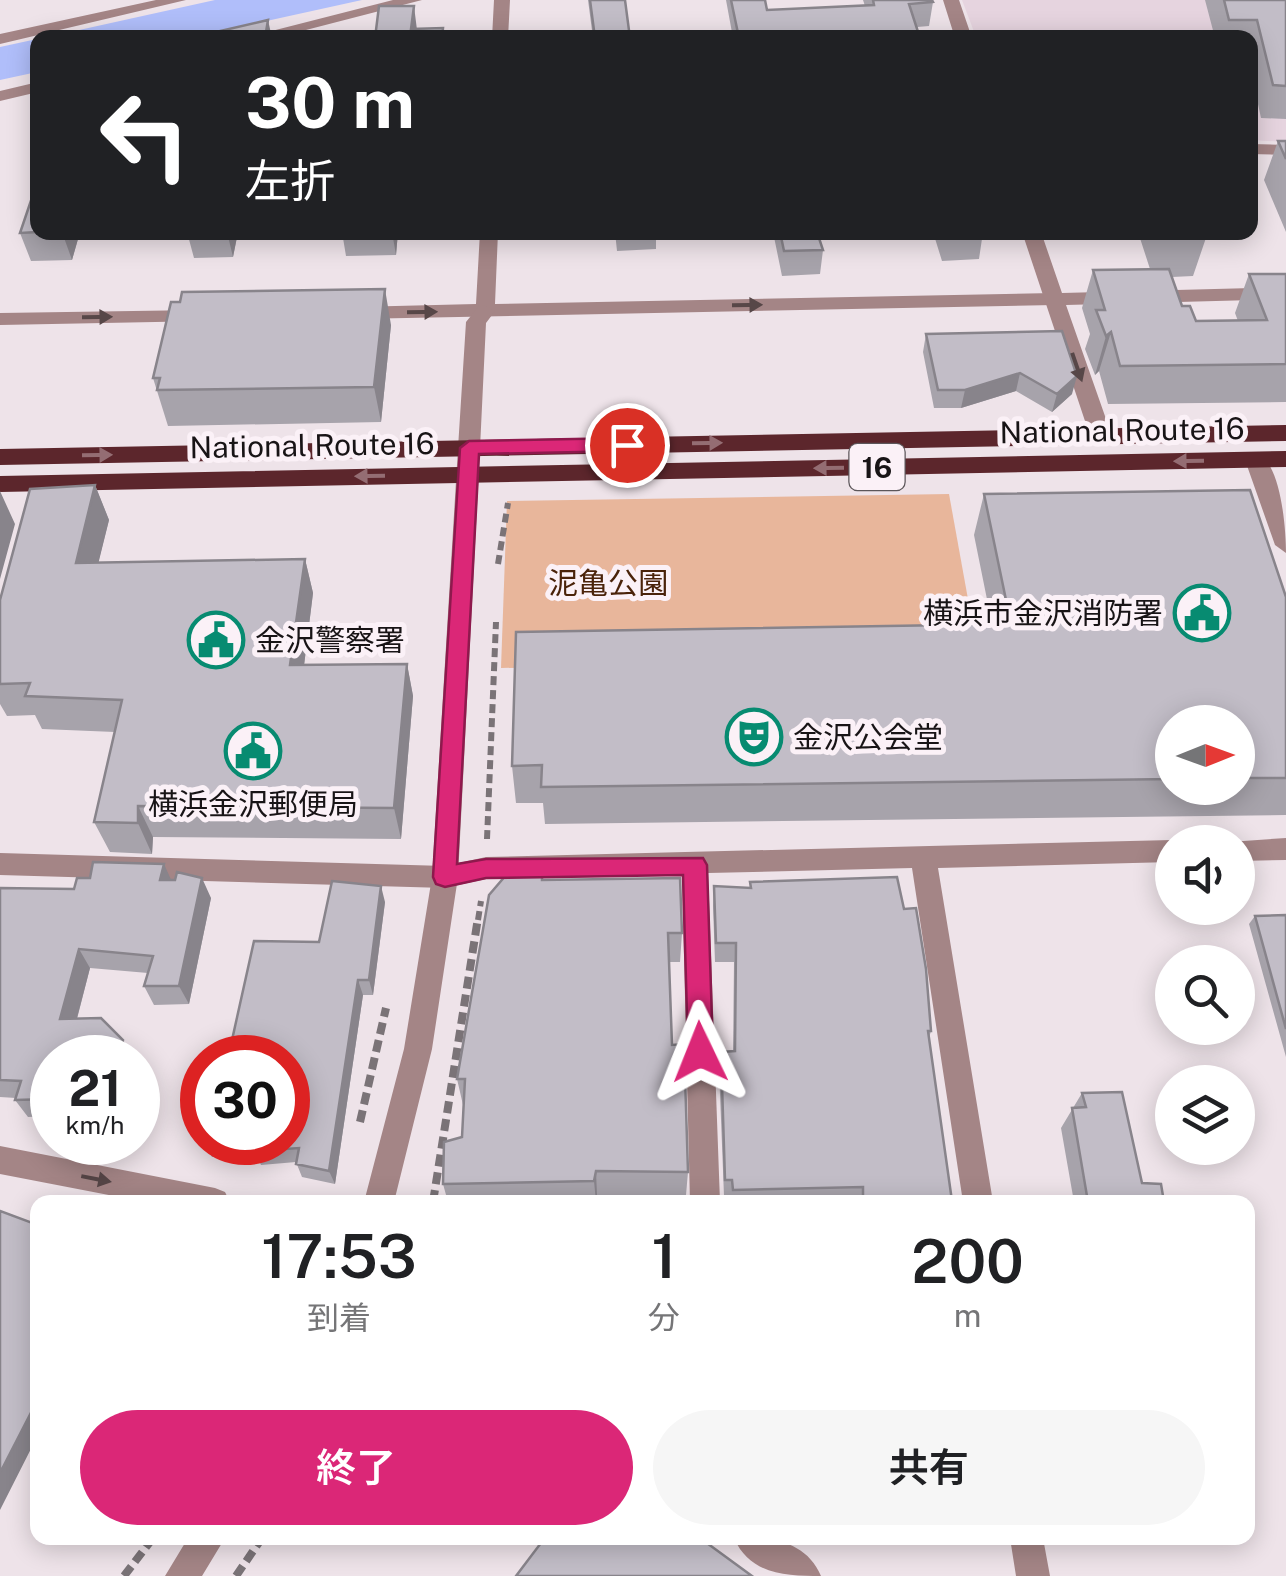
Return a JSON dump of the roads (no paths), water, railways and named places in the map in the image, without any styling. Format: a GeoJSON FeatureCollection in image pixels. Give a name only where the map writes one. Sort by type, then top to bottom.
{"type":"FeatureCollection","features":[{"type":"Feature","properties":{"kind":"highway","name":"National Route 16"},"geometry":{"type":"LineString","coordinates":[[0,457],[1286,432]]}},
{"type":"Feature","properties":{"kind":"highway","name":"National Route 16"},"geometry":{"type":"LineString","coordinates":[[0,484],[39,493],[468,474],[1286,459]]}},
{"type":"Feature","properties":{"kind":"street"},"geometry":{"type":"LineString","coordinates":[[37,30],[178,0]]}},
{"type":"Feature","properties":{"kind":"street"},"geometry":{"type":"LineString","coordinates":[[286,30],[414,0]]}},
{"type":"Feature","properties":{"kind":"street"},"geometry":{"type":"LineString","coordinates":[[500,30],[502,0]]}},
{"type":"Feature","properties":{"kind":"street"},"geometry":{"type":"LineString","coordinates":[[951,0],[961,30]]}},
{"type":"Feature","properties":{"kind":"street"},"geometry":{"type":"LineString","coordinates":[[0,38],[30,32]]}},
{"type":"Feature","properties":{"kind":"street"},"geometry":{"type":"LineString","coordinates":[[0,96],[30,89]]}},
{"type":"Feature","properties":{"kind":"street"},"geometry":{"type":"LineString","coordinates":[[1258,149],[1286,150]]}},
{"type":"Feature","properties":{"kind":"street"},"geometry":{"type":"LineString","coordinates":[[380,1195],[418,1049],[445,877],[476,322],[485,311],[489,240]]}},
{"type":"Feature","properties":{"kind":"street"},"geometry":{"type":"LineString","coordinates":[[1034,240],[1101,436]]}},
{"type":"Feature","properties":{"kind":"street"},"geometry":{"type":"LineString","coordinates":[[330,314],[1286,294]]}},
{"type":"Feature","properties":{"kind":"street"},"geometry":{"type":"LineString","coordinates":[[0,319],[214,316]]}},
{"type":"Feature","properties":{"kind":"street"},"geometry":{"type":"LineString","coordinates":[[1256,460],[1286,544]]}},
{"type":"Feature","properties":{"kind":"street"},"geometry":{"type":"LineString","coordinates":[[1255,850],[1286,849]]}},
{"type":"Feature","properties":{"kind":"street"},"geometry":{"type":"LineString","coordinates":[[0,864],[445,877],[486,868],[1155,851]]}},
{"type":"Feature","properties":{"kind":"street"},"geometry":{"type":"LineString","coordinates":[[923,855],[977,1195]]}},
{"type":"Feature","properties":{"kind":"street"},"geometry":{"type":"LineString","coordinates":[[695,865],[705,1195]]}},
{"type":"Feature","properties":{"kind":"street"},"geometry":{"type":"LineString","coordinates":[[0,1160],[178,1195]]}},
{"type":"Feature","properties":{"kind":"street"},"geometry":{"type":"LineString","coordinates":[[182,1576],[203,1545]]}},
{"type":"Feature","properties":{"kind":"street"},"geometry":{"type":"LineString","coordinates":[[762,1545],[804,1576]]}},
{"type":"Feature","properties":{"kind":"street"},"geometry":{"type":"LineString","coordinates":[[1029,1545],[1033,1576]]}},
{"type":"Feature","properties":{"kind":"water"},"geometry":{"type":"Polygon","coordinates":[[[215,0],[362,0],[225,30],[79,30],[215,0]]]}},
{"type":"Feature","properties":{"kind":"water"},"geometry":{"type":"Polygon","coordinates":[[[30,41],[30,74],[0,80],[0,47],[30,41]]]}},
{"type":"Feature","properties":{"kind":"place","name":"横浜市金沢消防署"},"geometry":{"type":"Point","coordinates":[1202,613]}},
{"type":"Feature","properties":{"kind":"place","name":"金沢警察署"},"geometry":{"type":"Point","coordinates":[216,640]}},
{"type":"Feature","properties":{"kind":"place","name":"金沢公会堂"},"geometry":{"type":"Point","coordinates":[754,737]}},
{"type":"Feature","properties":{"kind":"place","name":"横浜金沢郵便局"},"geometry":{"type":"Point","coordinates":[253,751]}},
{"type":"Feature","properties":{"kind":"park label","name":"泥亀公園"},"geometry":{"type":"Point","coordinates":[608,583]}}]}
